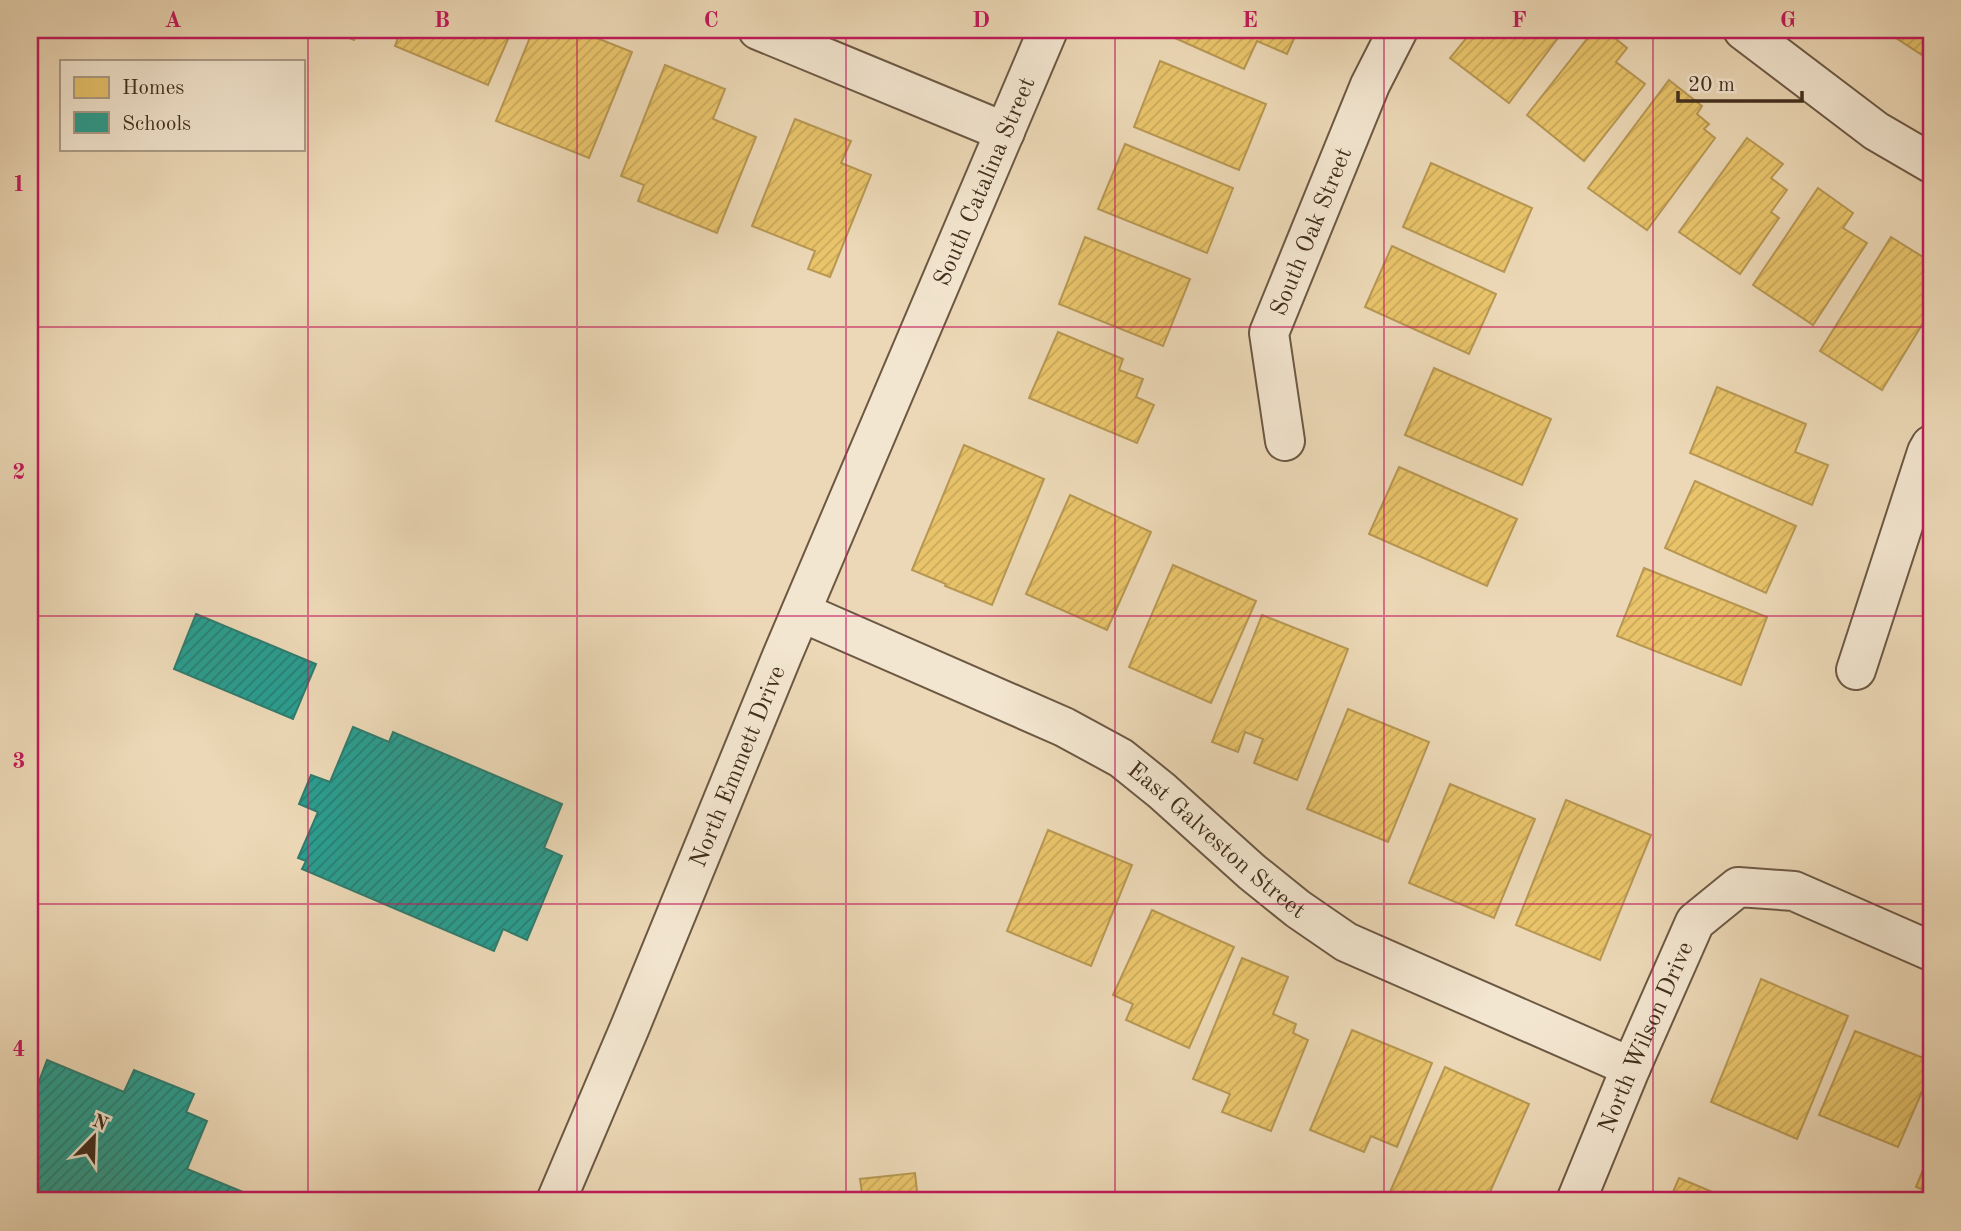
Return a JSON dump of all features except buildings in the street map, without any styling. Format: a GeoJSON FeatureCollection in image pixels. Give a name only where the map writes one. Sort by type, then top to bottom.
{"type":"FeatureCollection","features":[{"type":"Feature","properties":{"kind":"street"},"geometry":{"type":"LineString","coordinates":[[758,30],[1005,132]]}},
{"type":"Feature","properties":{"kind":"street","name":"South Catalina Street"},"geometry":{"type":"LineString","coordinates":[[919,331],[1048,30]]}},
{"type":"Feature","properties":{"kind":"street","name":"South Oak Street"},"geometry":{"type":"LineString","coordinates":[[1284,441],[1269,332],[1370,85],[1398,30]]}},
{"type":"Feature","properties":{"kind":"street"},"geometry":{"type":"LineString","coordinates":[[1743,30],[1876,131],[1931,163]]}},
{"type":"Feature","properties":{"kind":"street","name":"North Emmett Drive"},"geometry":{"type":"LineString","coordinates":[[556,1201],[919,331]]}},
{"type":"Feature","properties":{"kind":"street"},"geometry":{"type":"LineString","coordinates":[[1856,670],[1931,445]]}},
{"type":"Feature","properties":{"kind":"street","name":"East Galveston Street"},"geometry":{"type":"LineString","coordinates":[[801,612],[1064,727],[1121,758],[1252,872],[1298,909],[1346,942],[1632,1067]]}},
{"type":"Feature","properties":{"kind":"street","name":"North Wilson Drive"},"geometry":{"type":"LineString","coordinates":[[1576,1201],[1695,922],[1738,887],[1794,891],[1931,951]]}}]}
